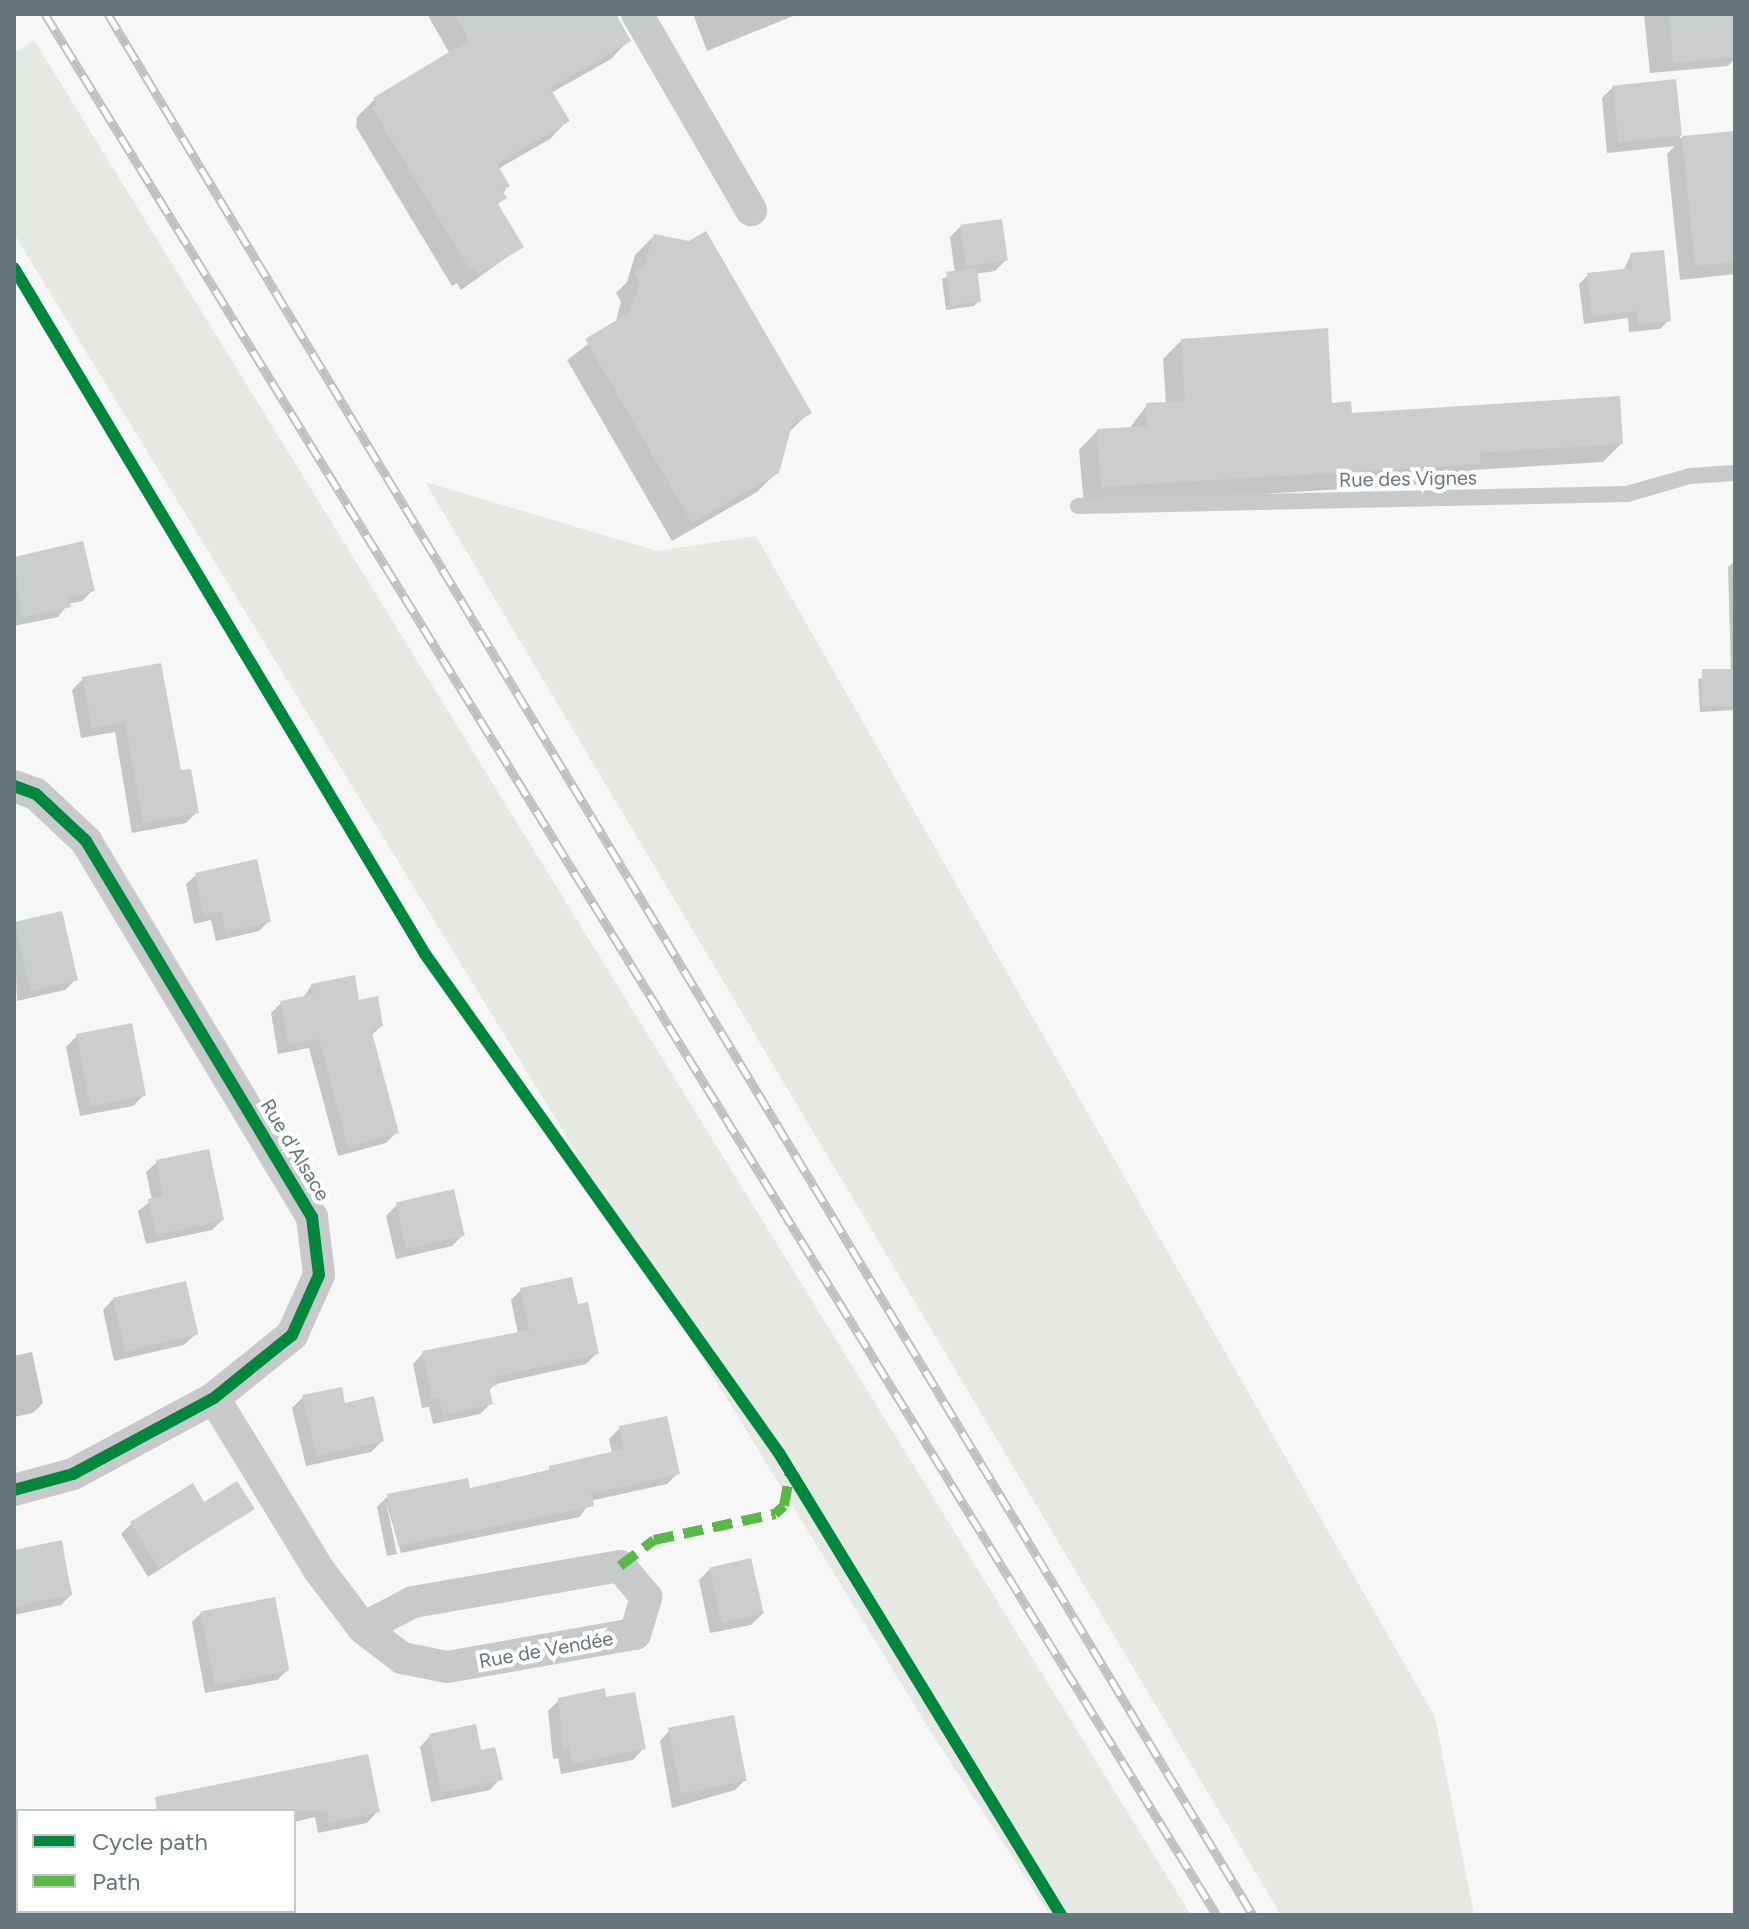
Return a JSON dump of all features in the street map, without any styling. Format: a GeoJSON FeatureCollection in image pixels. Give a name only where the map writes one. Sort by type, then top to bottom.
{"type":"FeatureCollection","features":[{"type":"Feature","properties":{"kind":"street"},"geometry":{"type":"LineString","coordinates":[[637,14],[751,210]]}},
{"type":"Feature","properties":{"kind":"street","name":"Rue d'Alsace"},"geometry":{"type":"LineString","coordinates":[[14,786],[36,794],[86,841],[312,1217],[319,1275],[292,1335],[214,1398],[73,1474],[14,1490]]}},
{"type":"Feature","properties":{"kind":"street","name":"Rue de Vendée"},"geometry":{"type":"LineString","coordinates":[[214,1398],[319,1570],[363,1628],[402,1658],[447,1667],[635,1634],[646,1597],[620,1566],[413,1602],[363,1628]]}},
{"type":"Feature","properties":{"kind":"lane","name":"Rue des Vignes"},"geometry":{"type":"LineString","coordinates":[[1078,506],[1627,494],[1690,476],[1735,473]]}},
{"type":"Feature","properties":{"kind":"shaded area"},"geometry":{"type":"Polygon","coordinates":[[[34,40],[1191,1915],[1050,1915],[931,1732],[14,234],[14,53],[34,40]]]}},
{"type":"Feature","properties":{"kind":"shaded area"},"geometry":{"type":"Polygon","coordinates":[[[425,482],[657,551],[756,536],[1435,1717],[1474,1915],[1281,1915],[425,482]]]}},
{"type":"Feature","properties":{"kind":"building"},"geometry":{"type":"Polygon","coordinates":[[[454,14],[616,14],[631,41],[550,88],[570,121],[497,164],[510,186],[502,191],[507,198],[498,204],[524,247],[479,274],[475,267],[470,270],[372,108],[377,105],[373,98],[469,40],[454,14]]]}},
{"type":"Feature","properties":{"kind":"building"},"geometry":{"type":"Polygon","coordinates":[[[1669,14],[1735,14],[1735,57],[1673,63],[1669,14]]]}},
{"type":"Feature","properties":{"kind":"building"},"geometry":{"type":"Polygon","coordinates":[[[1676,79],[1682,136],[1618,142],[1612,86],[1676,79]]]}},
{"type":"Feature","properties":{"kind":"building"},"geometry":{"type":"Polygon","coordinates":[[[1735,131],[1735,262],[1695,266],[1682,136],[1735,131]]]}},
{"type":"Feature","properties":{"kind":"building"},"geometry":{"type":"Polygon","coordinates":[[[1002,219],[1008,261],[966,266],[960,225],[1002,219]]]}},
{"type":"Feature","properties":{"kind":"building"},"geometry":{"type":"Polygon","coordinates":[[[706,231],[812,413],[792,425],[779,473],[692,523],[585,339],[630,312],[640,282],[634,272],[644,266],[654,234],[689,241],[706,231]]]}},
{"type":"Feature","properties":{"kind":"building"},"geometry":{"type":"Polygon","coordinates":[[[1664,250],[1671,321],[1638,324],[1636,311],[1592,316],[1587,273],[1632,268],[1630,253],[1664,250]]]}},
{"type":"Feature","properties":{"kind":"building"},"geometry":{"type":"Polygon","coordinates":[[[977,268],[981,302],[950,306],[946,272],[977,268]]]}},
{"type":"Feature","properties":{"kind":"building"},"geometry":{"type":"Polygon","coordinates":[[[1328,328],[1332,403],[1351,401],[1352,413],[1620,396],[1623,444],[1480,453],[1480,464],[1101,487],[1097,429],[1147,426],[1146,403],[1185,401],[1181,339],[1328,328]]]}},
{"type":"Feature","properties":{"kind":"building"},"geometry":{"type":"Polygon","coordinates":[[[83,541],[95,591],[68,597],[71,607],[21,618],[14,557],[83,541]]]}},
{"type":"Feature","properties":{"kind":"building"},"geometry":{"type":"Polygon","coordinates":[[[161,663],[181,770],[191,769],[199,813],[143,823],[125,722],[92,728],[82,677],[161,663]]]}},
{"type":"Feature","properties":{"kind":"building"},"geometry":{"type":"Polygon","coordinates":[[[1702,669],[1735,669],[1735,706],[1702,706],[1702,669]]]}},
{"type":"Feature","properties":{"kind":"building"},"geometry":{"type":"Polygon","coordinates":[[[257,859],[271,922],[226,932],[221,911],[203,915],[195,873],[257,859]]]}},
{"type":"Feature","properties":{"kind":"building"},"geometry":{"type":"Polygon","coordinates":[[[62,911],[78,980],[30,991],[14,922],[62,911]]]}},
{"type":"Feature","properties":{"kind":"building"},"geometry":{"type":"Polygon","coordinates":[[[355,975],[359,1000],[378,996],[383,1026],[371,1029],[399,1133],[348,1147],[319,1039],[289,1044],[280,1001],[314,994],[311,984],[355,975]]]}},
{"type":"Feature","properties":{"kind":"building"},"geometry":{"type":"Polygon","coordinates":[[[132,1023],[146,1096],[90,1107],[76,1034],[132,1023]]]}},
{"type":"Feature","properties":{"kind":"building"},"geometry":{"type":"Polygon","coordinates":[[[209,1149],[224,1220],[156,1235],[148,1199],[163,1196],[156,1160],[209,1149]]]}},
{"type":"Feature","properties":{"kind":"building"},"geometry":{"type":"Polygon","coordinates":[[[454,1189],[465,1236],[406,1249],[396,1202],[454,1189]]]}},
{"type":"Feature","properties":{"kind":"building"},"geometry":{"type":"Polygon","coordinates":[[[572,1277],[578,1304],[588,1302],[599,1354],[495,1377],[497,1385],[489,1387],[493,1404],[443,1415],[439,1397],[432,1399],[422,1351],[529,1330],[520,1288],[572,1277]]]}},
{"type":"Feature","properties":{"kind":"building"},"geometry":{"type":"Polygon","coordinates":[[[186,1281],[198,1335],[125,1351],[113,1298],[186,1281]]]}},
{"type":"Feature","properties":{"kind":"building"},"geometry":{"type":"Polygon","coordinates":[[[342,1387],[345,1403],[374,1396],[384,1441],[317,1456],[302,1395],[342,1387]]]}},
{"type":"Feature","properties":{"kind":"building"},"geometry":{"type":"Polygon","coordinates":[[[667,1416],[680,1474],[591,1494],[594,1506],[398,1546],[387,1494],[468,1478],[470,1488],[549,1470],[549,1466],[624,1449],[619,1426],[667,1416]]]}},
{"type":"Feature","properties":{"kind":"building"},"geometry":{"type":"Polygon","coordinates":[[[237,1481],[255,1509],[159,1568],[130,1522],[193,1483],[204,1502],[237,1481]]]}},
{"type":"Feature","properties":{"kind":"building"},"geometry":{"type":"Polygon","coordinates":[[[62,1540],[71,1595],[14,1607],[14,1550],[62,1540]]]}},
{"type":"Feature","properties":{"kind":"building"},"geometry":{"type":"Polygon","coordinates":[[[751,1558],[764,1614],[722,1623],[709,1568],[751,1558]]]}},
{"type":"Feature","properties":{"kind":"building"},"geometry":{"type":"Polygon","coordinates":[[[275,1597],[289,1671],[215,1685],[200,1612],[275,1597]]]}},
{"type":"Feature","properties":{"kind":"building"},"geometry":{"type":"Polygon","coordinates":[[[605,1688],[606,1697],[635,1692],[646,1749],[572,1764],[569,1748],[563,1749],[558,1698],[605,1688]]]}},
{"type":"Feature","properties":{"kind":"building"},"geometry":{"type":"Polygon","coordinates":[[[734,1715],[747,1781],[681,1794],[668,1728],[734,1715]]]}},
{"type":"Feature","properties":{"kind":"building"},"geometry":{"type":"Polygon","coordinates":[[[476,1724],[481,1750],[495,1747],[503,1780],[441,1793],[429,1734],[476,1724]]]}},
{"type":"Feature","properties":{"kind":"building"},"geometry":{"type":"Polygon","coordinates":[[[368,1754],[380,1812],[329,1823],[327,1811],[157,1809],[155,1797],[368,1754]]]}},
{"type":"Feature","properties":{"kind":"railway"},"geometry":{"type":"LineString","coordinates":[[45,14],[1217,1915]]}},
{"type":"Feature","properties":{"kind":"railway"},"geometry":{"type":"LineString","coordinates":[[108,14],[1253,1915]]}},
{"type":"Feature","properties":{"kind":"marked path"},"geometry":{"type":"LineString","coordinates":[[620,1566],[654,1540],[775,1514],[784,1506],[790,1471]]}},
{"type":"Feature","properties":{"kind":"cycle path"},"geometry":{"type":"LineString","coordinates":[[14,268],[425,954],[779,1453],[1061,1915]]}},
{"type":"Feature","properties":{"kind":"cycle path"},"geometry":{"type":"LineString","coordinates":[[14,786],[36,794],[86,841],[312,1217],[319,1275],[292,1335],[214,1398],[73,1474],[14,1490]]}}]}
